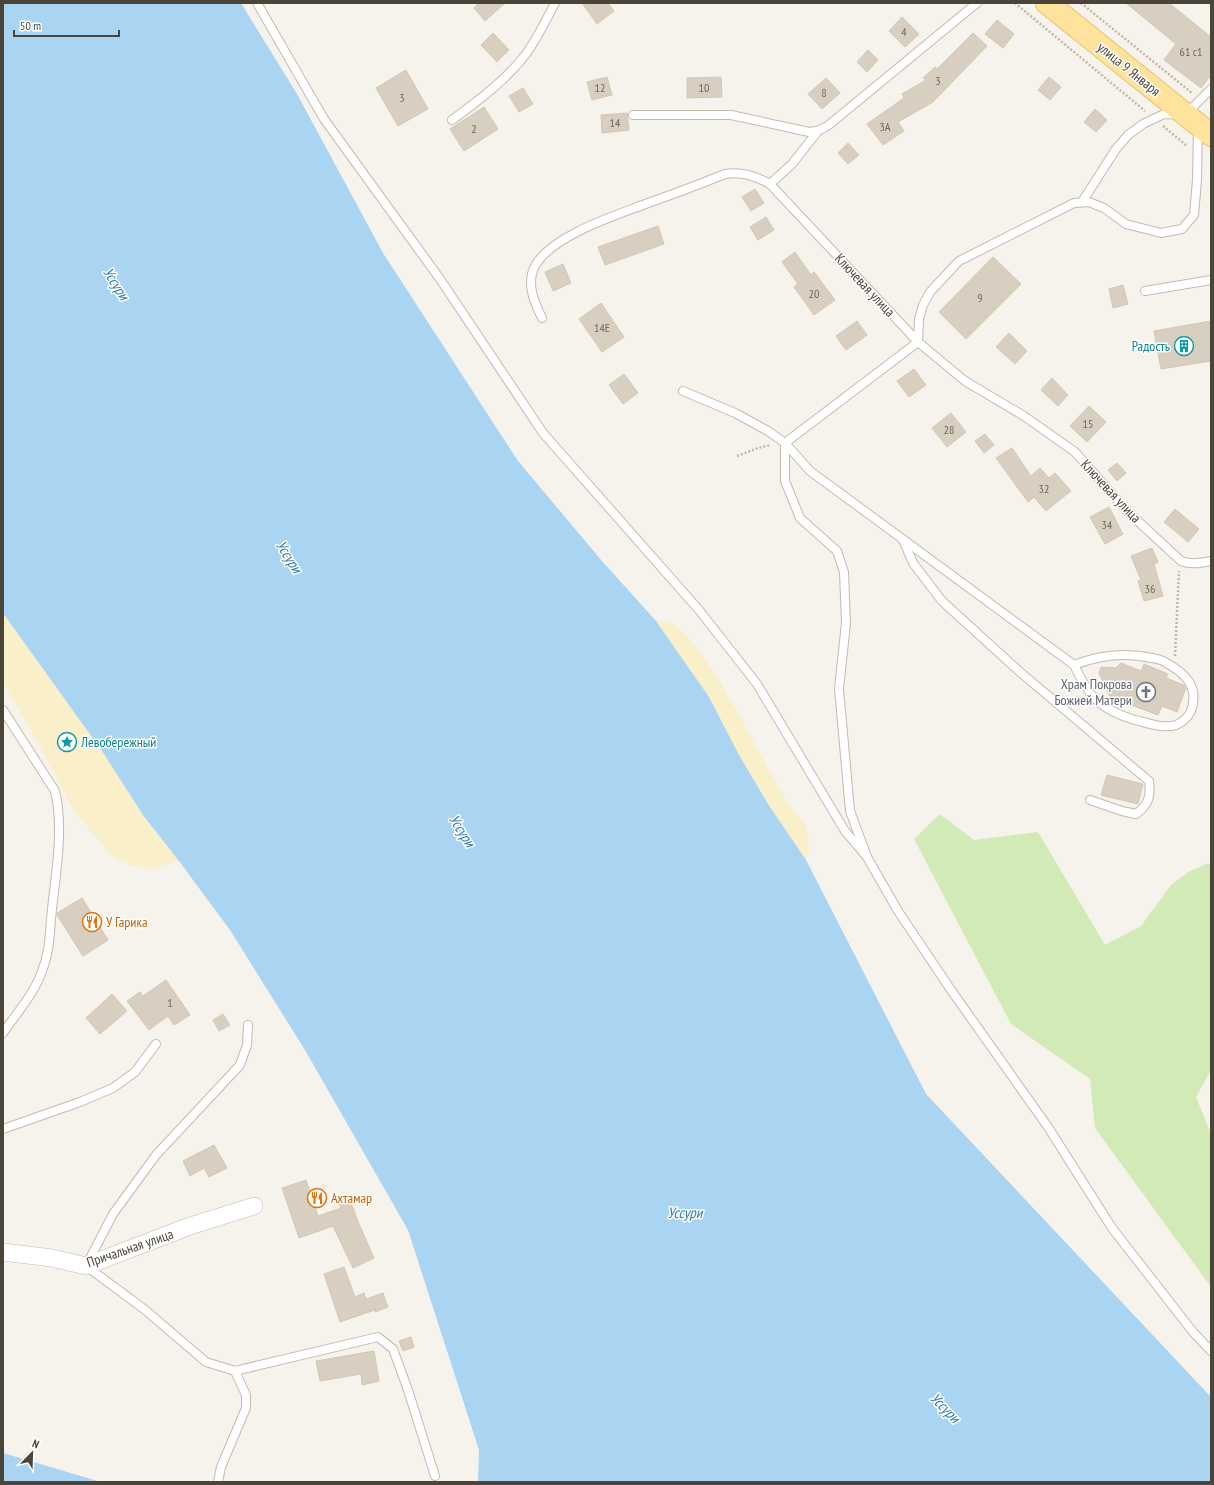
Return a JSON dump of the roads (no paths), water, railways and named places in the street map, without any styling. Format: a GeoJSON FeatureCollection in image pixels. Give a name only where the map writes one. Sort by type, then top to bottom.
{"type":"FeatureCollection","features":[{"type":"Feature","properties":{"kind":"main road","name":"улица 9 Января"},"geometry":{"type":"LineString","coordinates":[[1047,3],[1198,125]]}},
{"type":"Feature","properties":{"kind":"street","name":"Причальная улица"},"geometry":{"type":"LineString","coordinates":[[3,1252],[52,1258],[86,1266],[190,1226],[254,1206]]}},
{"type":"Feature","properties":{"kind":"lane"},"geometry":{"type":"LineString","coordinates":[[257,3],[324,119],[440,279],[543,433],[694,604],[758,684],[845,831],[867,857]]}},
{"type":"Feature","properties":{"kind":"lane"},"geometry":{"type":"LineString","coordinates":[[452,120],[484,96],[526,54],[555,3]]}},
{"type":"Feature","properties":{"kind":"lane"},"geometry":{"type":"LineString","coordinates":[[633,115],[731,115],[809,132],[818,131],[836,120],[977,3]]}},
{"type":"Feature","properties":{"kind":"lane"},"geometry":{"type":"LineString","coordinates":[[785,443],[918,342],[919,319],[923,305],[930,292],[960,262],[1074,203],[1089,202],[1104,208],[1126,224],[1161,233],[1182,229],[1194,215],[1200,100],[1211,88]]}},
{"type":"Feature","properties":{"kind":"lane"},"geometry":{"type":"LineString","coordinates":[[1082,202],[1116,149],[1128,135],[1143,124],[1164,114],[1198,125]]}},
{"type":"Feature","properties":{"kind":"lane"},"geometry":{"type":"LineString","coordinates":[[770,184],[792,164],[818,131]]}},
{"type":"Feature","properties":{"kind":"lane","name":"Ключевая улица"},"geometry":{"type":"LineString","coordinates":[[542,318],[532,293],[532,276],[536,265],[548,250],[585,227],[725,174],[743,173],[760,178],[770,184],[918,342],[965,382],[1024,416],[1075,452],[1127,511],[1181,561],[1188,564],[1211,561]]}},
{"type":"Feature","properties":{"kind":"lane"},"geometry":{"type":"LineString","coordinates":[[1145,291],[1211,280]]}},
{"type":"Feature","properties":{"kind":"lane"},"geometry":{"type":"LineString","coordinates":[[682,391],[735,413],[768,431],[785,443],[810,471],[1074,665],[1088,691],[1100,704],[1116,714],[1159,726],[1177,725],[1189,715],[1195,701],[1192,686],[1183,675],[1162,660],[1143,656],[1111,655],[1090,659],[1074,665]]}},
{"type":"Feature","properties":{"kind":"lane"},"geometry":{"type":"LineString","coordinates":[[785,443],[785,481],[800,518],[837,551],[844,572],[846,623],[839,689],[850,811],[867,857],[898,911],[951,990],[1048,1127],[1112,1228],[1193,1332],[1211,1351]]}},
{"type":"Feature","properties":{"kind":"lane"},"geometry":{"type":"LineString","coordinates":[[903,539],[913,563],[942,602],[1020,672],[1148,781],[1150,792],[1144,808],[1136,814],[1122,811],[1090,800]]}},
{"type":"Feature","properties":{"kind":"lane"},"geometry":{"type":"LineString","coordinates":[[3,710],[55,791],[58,804],[59,822],[57,862],[48,956],[32,991],[3,1032]]}},
{"type":"Feature","properties":{"kind":"lane"},"geometry":{"type":"LineString","coordinates":[[248,1025],[246,1045],[240,1065],[156,1155],[112,1214],[86,1266],[144,1309],[206,1362],[235,1371],[378,1338],[393,1349],[408,1390],[435,1476]]}},
{"type":"Feature","properties":{"kind":"lane"},"geometry":{"type":"LineString","coordinates":[[3,1129],[80,1102],[113,1088],[135,1072],[156,1044]]}},
{"type":"Feature","properties":{"kind":"lane"},"geometry":{"type":"LineString","coordinates":[[218,1482],[221,1467],[246,1408],[246,1395],[235,1371]]}},
{"type":"Feature","properties":{"kind":"water","name":"Уссури"},"geometry":{"type":"Polygon","coordinates":[[[3,3],[241,3],[297,94],[383,253],[518,461],[602,561],[656,621],[709,697],[739,755],[768,804],[806,860],[926,1094],[1210,1396],[1211,1482],[478,1482],[479,1450],[408,1230],[305,1050],[230,930],[143,815],[102,751],[3,613],[3,3]]]}},
{"type":"Feature","properties":{"kind":"water"},"geometry":{"type":"Polygon","coordinates":[[[3,1453],[101,1482],[3,1482],[3,1453]]]}},
{"type":"Feature","properties":{"kind":"place","name":"Радость"},"geometry":{"type":"Point","coordinates":[1184,346]}},
{"type":"Feature","properties":{"kind":"place","name":"Храм Покрова Божией Матери"},"geometry":{"type":"Point","coordinates":[1146,692]}},
{"type":"Feature","properties":{"kind":"place","name":"Левобережный"},"geometry":{"type":"Point","coordinates":[67,742]}},
{"type":"Feature","properties":{"kind":"place","name":"У Гарика"},"geometry":{"type":"Point","coordinates":[92,922]}},
{"type":"Feature","properties":{"kind":"place","name":"Ахтамар"},"geometry":{"type":"Point","coordinates":[317,1198]}}]}
